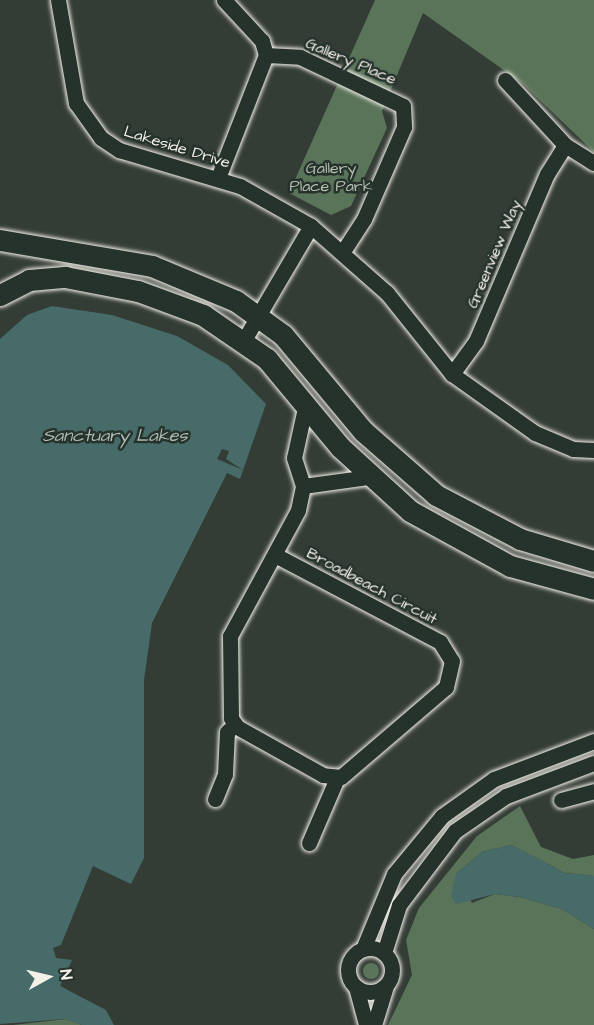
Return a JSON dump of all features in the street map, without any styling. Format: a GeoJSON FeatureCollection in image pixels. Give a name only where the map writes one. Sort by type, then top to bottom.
{"type":"FeatureCollection","features":[{"type":"Feature","properties":{"kind":"street","name":"Lakeside Drive"},"geometry":{"type":"LineString","coordinates":[[58,0],[76,103],[92,130],[119,150],[218,178],[310,226],[343,251],[387,293],[452,374],[535,432],[573,449],[594,450]]}},
{"type":"Feature","properties":{"kind":"street"},"geometry":{"type":"LineString","coordinates":[[218,178],[266,55],[262,41],[224,0]]}},
{"type":"Feature","properties":{"kind":"street","name":"Gallery Place"},"geometry":{"type":"LineString","coordinates":[[266,55],[300,57],[403,106],[404,128],[364,219],[343,251]]}},
{"type":"Feature","properties":{"kind":"street"},"geometry":{"type":"LineString","coordinates":[[506,80],[565,145],[594,163]]}},
{"type":"Feature","properties":{"kind":"street","name":"Greenview Way"},"geometry":{"type":"LineString","coordinates":[[452,374],[476,341],[548,174],[565,145]]}},
{"type":"Feature","properties":{"kind":"street"},"geometry":{"type":"LineString","coordinates":[[244,340],[310,226]]}},
{"type":"Feature","properties":{"kind":"street"},"geometry":{"type":"LineString","coordinates":[[0,240],[152,266],[215,290],[257,315],[310,363],[385,454],[476,520],[541,547],[594,561]]}},
{"type":"Feature","properties":{"kind":"street"},"geometry":{"type":"LineString","coordinates":[[0,295],[50,277],[116,285],[182,305],[244,340],[288,381],[369,477],[432,526],[484,554],[594,589]]}},
{"type":"Feature","properties":{"kind":"street"},"geometry":{"type":"LineString","coordinates":[[288,381],[310,363]]}},
{"type":"Feature","properties":{"kind":"street"},"geometry":{"type":"LineString","coordinates":[[215,800],[225,774],[227,732],[235,724],[230,636],[298,510],[303,486],[294,458],[306,402]]}},
{"type":"Feature","properties":{"kind":"street"},"geometry":{"type":"LineString","coordinates":[[303,486],[369,477],[385,454]]}},
{"type":"Feature","properties":{"kind":"street","name":"Broadbeach Circuit"},"geometry":{"type":"LineString","coordinates":[[275,555],[440,642],[452,661],[446,687],[337,778],[309,843]]}},
{"type":"Feature","properties":{"kind":"street"},"geometry":{"type":"LineString","coordinates":[[235,724],[323,775],[337,778]]}},
{"type":"Feature","properties":{"kind":"street"},"geometry":{"type":"LineString","coordinates":[[366,1025],[356,987],[348,969],[363,949],[378,905],[407,854],[470,794],[520,767],[594,741]]}},
{"type":"Feature","properties":{"kind":"street"},"geometry":{"type":"LineString","coordinates":[[374,1025],[392,965],[384,953],[390,924],[422,869],[480,811],[521,789],[594,763]]}},
{"type":"Feature","properties":{"kind":"street"},"geometry":{"type":"LineString","coordinates":[[561,800],[594,791]]}},
{"type":"Feature","properties":{"kind":"street"},"geometry":{"type":"LineString","coordinates":[[470,794],[480,811]]}},
{"type":"Feature","properties":{"kind":"street"},"geometry":{"type":"LineString","coordinates":[[363,949],[384,953]]}},
{"type":"Feature","properties":{"kind":"street"},"geometry":{"type":"LineString","coordinates":[[356,987],[368,992],[386,986]]}},
{"type":"Feature","properties":{"kind":"green space","name":"Gallery Place Park"},"geometry":{"type":"Polygon","coordinates":[[[375,0],[594,0],[594,152],[522,83],[423,13],[382,111],[387,128],[351,206],[331,215],[289,193],[375,0]]]}},
{"type":"Feature","properties":{"kind":"green space"},"geometry":{"type":"Polygon","coordinates":[[[520,806],[541,847],[573,859],[594,855],[594,876],[565,873],[511,845],[482,852],[456,874],[472,903],[495,894],[520,897],[562,909],[594,929],[594,1025],[388,1025],[412,975],[406,940],[419,908],[477,836],[520,806]]]}},
{"type":"Feature","properties":{"kind":"green space"},"geometry":{"type":"Polygon","coordinates":[[[371,963],[377,965],[379,971],[377,977],[371,979],[365,977],[363,971],[365,965],[371,963]]]}},
{"type":"Feature","properties":{"kind":"green space"},"geometry":{"type":"Polygon","coordinates":[[[66,1019],[82,1025],[13,1025],[66,1019]]]}},
{"type":"Feature","properties":{"kind":"water","name":"Sanctuary Lakes"},"geometry":{"type":"Polygon","coordinates":[[[52,306],[112,315],[177,336],[228,365],[266,404],[240,479],[227,473],[152,623],[144,680],[144,858],[131,884],[93,866],[61,945],[53,948],[56,958],[72,960],[60,986],[106,1010],[114,1025],[82,1025],[66,1019],[0,1024],[0,339],[27,315],[52,306]]]}},
{"type":"Feature","properties":{"kind":"water"},"geometry":{"type":"Polygon","coordinates":[[[511,845],[565,873],[594,876],[594,929],[562,909],[520,897],[495,894],[456,904],[451,896],[456,874],[482,852],[511,845]]]}},
{"type":"Feature","properties":{"kind":"pier"},"geometry":{"type":"Polygon","coordinates":[[[222,449],[229,451],[226,459],[243,470],[217,459],[222,449]]]}}]}
